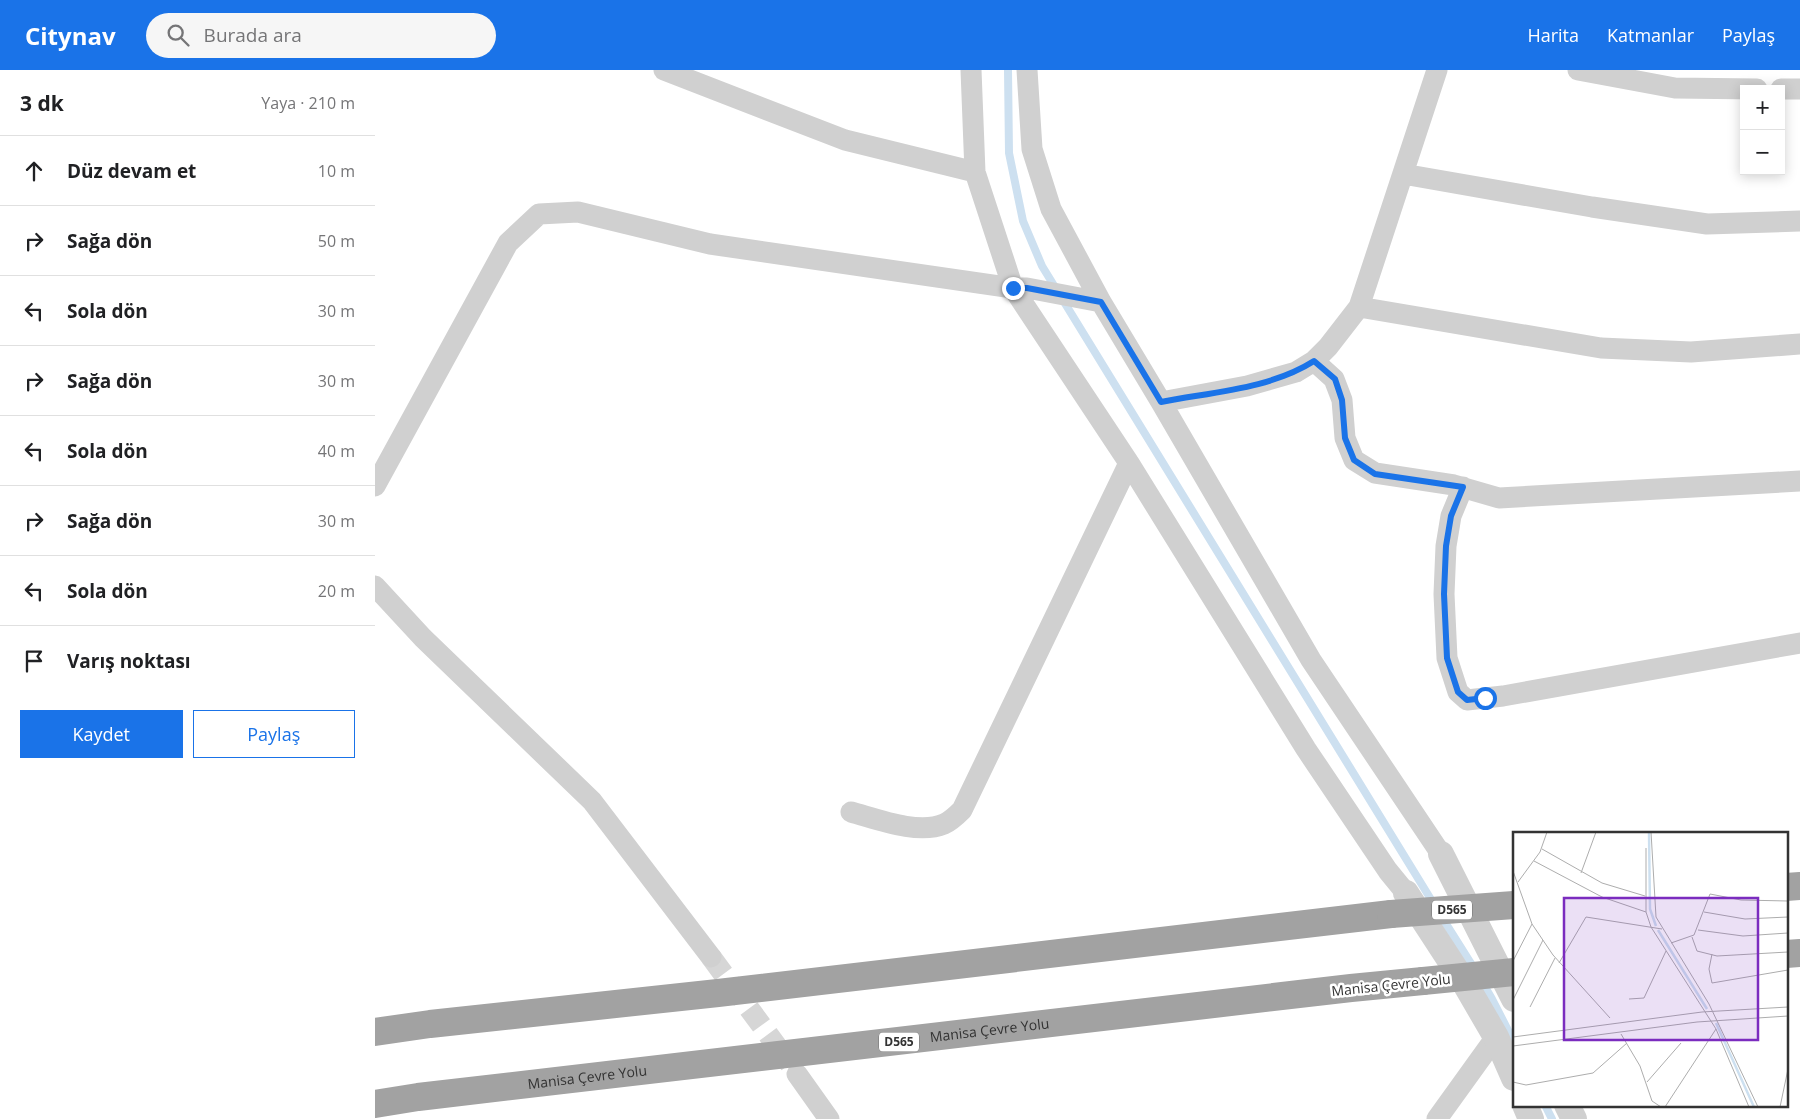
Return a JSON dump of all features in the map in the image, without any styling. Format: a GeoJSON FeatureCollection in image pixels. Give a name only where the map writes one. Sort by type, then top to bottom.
{"type":"FeatureCollection","features":[{"type":"Feature","properties":{"kind":"highway"},"geometry":{"type":"LineString","coordinates":[[1787,887],[1800,886]]}},
{"type":"Feature","properties":{"kind":"highway","name":"D565"},"geometry":{"type":"LineString","coordinates":[[375,1032],[430,1024],[718,993],[1398,904],[1513,905]]}},
{"type":"Feature","properties":{"kind":"highway"},"geometry":{"type":"LineString","coordinates":[[1787,954],[1800,953]]}},
{"type":"Feature","properties":{"kind":"highway","name":"Manisa Çevre Yolu"},"geometry":{"type":"LineString","coordinates":[[375,1104],[419,1097],[1351,988],[1513,972]]}},
{"type":"Feature","properties":{"kind":"street"},"geometry":{"type":"LineString","coordinates":[[664,70],[845,140],[975,172]]}},
{"type":"Feature","properties":{"kind":"street"},"geometry":{"type":"LineString","coordinates":[[971,70],[975,172],[1020,288],[1306,748],[1388,871],[1398,904],[1464,982],[1496,1037],[1513,1076]]}},
{"type":"Feature","properties":{"kind":"street"},"geometry":{"type":"LineString","coordinates":[[1027,70],[1032,149],[1051,209],[1096,302],[1161,402],[1311,660],[1441,854],[1513,998]]}},
{"type":"Feature","properties":{"kind":"street"},"geometry":{"type":"LineString","coordinates":[[1161,402],[1247,386],[1296,372],[1314,361],[1329,347],[1359,307],[1437,70]]}},
{"type":"Feature","properties":{"kind":"street"},"geometry":{"type":"LineString","coordinates":[[1578,70],[1675,88],[1740,89]]}},
{"type":"Feature","properties":{"kind":"street"},"geometry":{"type":"LineString","coordinates":[[1785,89],[1800,89]]}},
{"type":"Feature","properties":{"kind":"street"},"geometry":{"type":"LineString","coordinates":[[1403,174],[1592,207],[1707,224],[1800,221]]}},
{"type":"Feature","properties":{"kind":"street"},"geometry":{"type":"LineString","coordinates":[[375,486],[508,243],[539,214],[578,212],[710,244],[1020,288],[1096,302]]}},
{"type":"Feature","properties":{"kind":"street"},"geometry":{"type":"LineString","coordinates":[[1359,307],[1601,348],[1691,352],[1800,344]]}},
{"type":"Feature","properties":{"kind":"street"},"geometry":{"type":"LineString","coordinates":[[1314,361],[1335,379],[1342,400],[1345,438],[1354,460],[1375,474],[1463,487],[1499,498],[1800,481]]}},
{"type":"Feature","properties":{"kind":"street"},"geometry":{"type":"LineString","coordinates":[[851,812],[913,828],[942,825],[953,819],[962,810],[1129,463]]}},
{"type":"Feature","properties":{"kind":"street"},"geometry":{"type":"LineString","coordinates":[[1463,487],[1451,516],[1446,546],[1444,594],[1447,658],[1458,692],[1467,700],[1503,696],[1800,643]]}},
{"type":"Feature","properties":{"kind":"street"},"geometry":{"type":"LineString","coordinates":[[375,586],[423,638],[592,801],[711,957]]}},
{"type":"Feature","properties":{"kind":"street"},"geometry":{"type":"LineString","coordinates":[[1437,1119],[1496,1037]]}},
{"type":"Feature","properties":{"kind":"street"},"geometry":{"type":"LineString","coordinates":[[797,1074],[829,1119]]}},
{"type":"Feature","properties":{"kind":"street"},"geometry":{"type":"LineString","coordinates":[[1525,1106],[1531,1119]]}},
{"type":"Feature","properties":{"kind":"street"},"geometry":{"type":"LineString","coordinates":[[1568,1106],[1574,1119]]}},
{"type":"Feature","properties":{"kind":"waterway"},"geometry":{"type":"LineString","coordinates":[[1008,70],[1009,153],[1023,221],[1042,266],[1435,906]]}},
{"type":"Feature","properties":{"kind":"waterway"},"geometry":{"type":"LineString","coordinates":[[1441,916],[1475,970]]}},
{"type":"Feature","properties":{"kind":"waterway"},"geometry":{"type":"LineString","coordinates":[[1481,980],[1513,1040]]}},
{"type":"Feature","properties":{"kind":"waterway"},"geometry":{"type":"LineString","coordinates":[[1546,1106],[1552,1119]]}},
{"type":"Feature","properties":{"kind":"tunnel"},"geometry":{"type":"LineString","coordinates":[[711,957],[790,1064]]}},
{"type":"Feature","properties":{"kind":"route"},"geometry":{"type":"LineString","coordinates":[[1013,288],[1027,288],[1101,302],[1161,402],[1247,386],[1296,372],[1314,361],[1335,379],[1342,400],[1345,438],[1354,460],[1375,474],[1463,487],[1451,516],[1446,546],[1444,594],[1447,658],[1458,692],[1467,700],[1485,698]]}}]}
